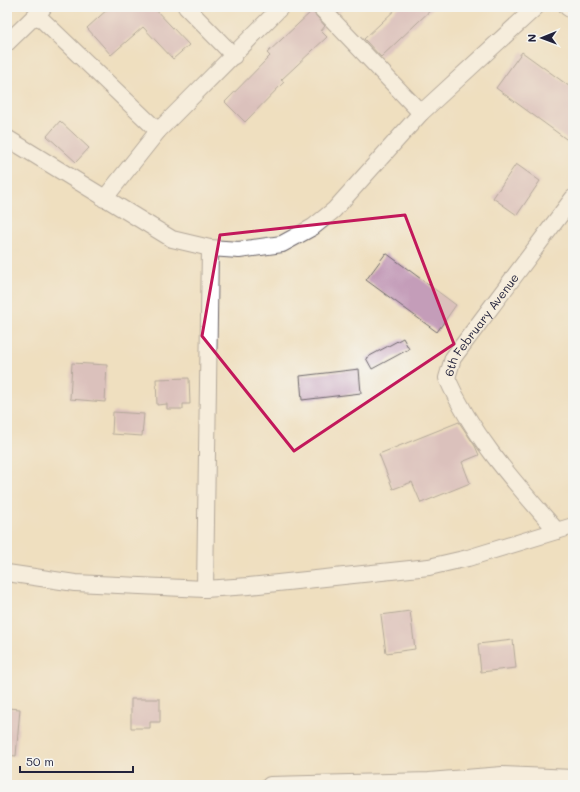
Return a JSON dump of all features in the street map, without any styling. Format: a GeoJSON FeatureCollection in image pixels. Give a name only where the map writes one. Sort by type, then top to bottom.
{"type":"FeatureCollection","features":[{"type":"Feature","properties":{"kind":"street"},"geometry":{"type":"LineString","coordinates":[[186,7],[234,56]]}},
{"type":"Feature","properties":{"kind":"street"},"geometry":{"type":"LineString","coordinates":[[104,199],[158,131],[281,7]]}},
{"type":"Feature","properties":{"kind":"street"},"geometry":{"type":"LineString","coordinates":[[320,7],[422,113]]}},
{"type":"Feature","properties":{"kind":"street"},"geometry":{"type":"LineString","coordinates":[[7,138],[104,199],[172,239],[210,248],[239,250],[282,244],[312,227],[334,210],[422,113],[536,7]]}},
{"type":"Feature","properties":{"kind":"street"},"geometry":{"type":"LineString","coordinates":[[567,7],[573,11]]}},
{"type":"Feature","properties":{"kind":"street"},"geometry":{"type":"LineString","coordinates":[[7,43],[40,11],[158,131]]}},
{"type":"Feature","properties":{"kind":"street","name":"6th February Avenue"},"geometry":{"type":"LineString","coordinates":[[558,531],[497,462],[455,396],[447,378],[453,358],[573,198]]}},
{"type":"Feature","properties":{"kind":"street"},"geometry":{"type":"LineString","coordinates":[[205,589],[210,248]]}},
{"type":"Feature","properties":{"kind":"street"},"geometry":{"type":"LineString","coordinates":[[7,573],[75,583],[205,589],[331,579],[429,567],[468,558],[573,526]]}},
{"type":"Feature","properties":{"kind":"street"},"geometry":{"type":"LineString","coordinates":[[270,785],[429,781],[502,775],[573,778]]}},
{"type":"Feature","properties":{"kind":"highlighted area"},"geometry":{"type":"Polygon","coordinates":[[[405,215],[454,344],[294,451],[202,336],[220,235],[405,215]]]}},
{"type":"Feature","properties":{"kind":"building"},"geometry":{"type":"Polygon","coordinates":[[[110,7],[153,7],[189,45],[173,59],[143,27],[111,55],[87,28],[110,7]]]}},
{"type":"Feature","properties":{"kind":"building"},"geometry":{"type":"Polygon","coordinates":[[[333,7],[344,7],[339,13],[333,7]]]}},
{"type":"Feature","properties":{"kind":"building"},"geometry":{"type":"Polygon","coordinates":[[[398,7],[434,7],[381,57],[364,39],[398,7]]]}},
{"type":"Feature","properties":{"kind":"building"},"geometry":{"type":"Polygon","coordinates":[[[312,11],[325,26],[321,31],[327,37],[281,80],[284,82],[245,122],[225,102],[270,56],[267,53],[312,11]]]}},
{"type":"Feature","properties":{"kind":"building"},"geometry":{"type":"Polygon","coordinates":[[[522,52],[573,89],[573,144],[496,88],[522,52]]]}},
{"type":"Feature","properties":{"kind":"building"},"geometry":{"type":"Polygon","coordinates":[[[60,121],[89,148],[76,162],[47,136],[60,121]]]}},
{"type":"Feature","properties":{"kind":"building"},"geometry":{"type":"Polygon","coordinates":[[[516,164],[540,181],[517,215],[493,198],[516,164]]]}},
{"type":"Feature","properties":{"kind":"building"},"geometry":{"type":"Polygon","coordinates":[[[386,253],[456,305],[437,332],[366,280],[386,253]]]}},
{"type":"Feature","properties":{"kind":"building"},"geometry":{"type":"Polygon","coordinates":[[[403,338],[409,349],[372,369],[366,358],[403,338]]]}},
{"type":"Feature","properties":{"kind":"building"},"geometry":{"type":"Polygon","coordinates":[[[72,363],[107,365],[105,402],[70,399],[72,363]]]}},
{"type":"Feature","properties":{"kind":"building"},"geometry":{"type":"Polygon","coordinates":[[[359,369],[361,393],[302,400],[300,376],[359,369]]]}},
{"type":"Feature","properties":{"kind":"building"},"geometry":{"type":"Polygon","coordinates":[[[189,378],[190,404],[183,404],[183,409],[167,409],[167,404],[157,405],[156,379],[189,378]]]}},
{"type":"Feature","properties":{"kind":"building"},"geometry":{"type":"Polygon","coordinates":[[[113,412],[144,414],[142,436],[112,434],[113,412]]]}},
{"type":"Feature","properties":{"kind":"building"},"geometry":{"type":"Polygon","coordinates":[[[459,422],[475,446],[479,455],[462,462],[470,483],[421,503],[412,482],[393,489],[379,454],[459,422]]]}},
{"type":"Feature","properties":{"kind":"building"},"geometry":{"type":"Polygon","coordinates":[[[410,611],[415,649],[386,653],[381,615],[410,611]]]}},
{"type":"Feature","properties":{"kind":"building"},"geometry":{"type":"Polygon","coordinates":[[[513,640],[516,668],[481,672],[478,644],[513,640]]]}},
{"type":"Feature","properties":{"kind":"building"},"geometry":{"type":"Polygon","coordinates":[[[131,699],[160,699],[160,722],[150,722],[150,728],[131,728],[131,699]]]}},
{"type":"Feature","properties":{"kind":"building"},"geometry":{"type":"Polygon","coordinates":[[[7,708],[20,709],[16,756],[7,755],[7,708]]]}}]}
